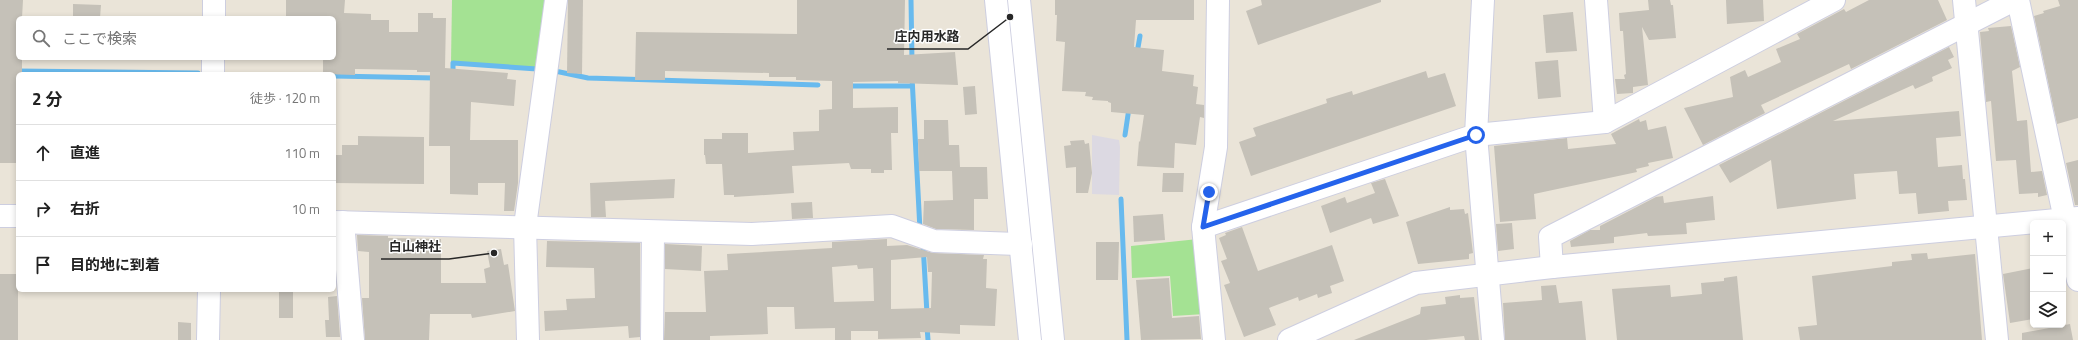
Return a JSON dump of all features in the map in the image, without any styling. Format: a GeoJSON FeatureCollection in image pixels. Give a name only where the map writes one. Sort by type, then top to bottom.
{"type":"FeatureCollection","features":[{"type":"Feature","properties":{"kind":"street"},"geometry":{"type":"LineString","coordinates":[[214,0],[214,16]]}},
{"type":"Feature","properties":{"kind":"street"},"geometry":{"type":"LineString","coordinates":[[528,340],[525,226],[556,0]]}},
{"type":"Feature","properties":{"kind":"street"},"geometry":{"type":"LineString","coordinates":[[996,0],[1030,340]]}},
{"type":"Feature","properties":{"kind":"street"},"geometry":{"type":"LineString","coordinates":[[1019,0],[1053,340]]}},
{"type":"Feature","properties":{"kind":"street"},"geometry":{"type":"LineString","coordinates":[[1214,340],[1203,227],[1216,147],[1218,0]]}},
{"type":"Feature","properties":{"kind":"street"},"geometry":{"type":"LineString","coordinates":[[1483,0],[1476,135],[1493,340]]}},
{"type":"Feature","properties":{"kind":"street"},"geometry":{"type":"LineString","coordinates":[[1596,0],[1605,122]]}},
{"type":"Feature","properties":{"kind":"street"},"geometry":{"type":"LineString","coordinates":[[1203,227],[1476,135],[1605,122],[1834,0]]}},
{"type":"Feature","properties":{"kind":"street"},"geometry":{"type":"LineString","coordinates":[[1964,0],[1997,340]]}},
{"type":"Feature","properties":{"kind":"street"},"geometry":{"type":"LineString","coordinates":[[1552,267],[1550,237],[1747,135],[1966,26],[2014,0]]}},
{"type":"Feature","properties":{"kind":"street"},"geometry":{"type":"LineString","coordinates":[[2018,0],[2071,218],[2078,280]]}},
{"type":"Feature","properties":{"kind":"street"},"geometry":{"type":"LineString","coordinates":[[213,60],[213,72]]}},
{"type":"Feature","properties":{"kind":"street"},"geometry":{"type":"LineString","coordinates":[[0,216],[16,216]]}},
{"type":"Feature","properties":{"kind":"street"},"geometry":{"type":"LineString","coordinates":[[1289,340],[1416,283],[1552,267],[2071,218]]}},
{"type":"Feature","properties":{"kind":"street"},"geometry":{"type":"LineString","coordinates":[[353,340],[338,222],[525,226],[653,232],[752,234],[892,226],[934,241],[1021,244]]}},
{"type":"Feature","properties":{"kind":"street"},"geometry":{"type":"LineString","coordinates":[[652,340],[653,232]]}},
{"type":"Feature","properties":{"kind":"street"},"geometry":{"type":"LineString","coordinates":[[208,340],[209,292]]}},
{"type":"Feature","properties":{"kind":"shaded area"},"geometry":{"type":"Polygon","coordinates":[[[1092,135],[1119,140],[1119,195],[1092,194],[1092,135]]]}},
{"type":"Feature","properties":{"kind":"green space"},"geometry":{"type":"Polygon","coordinates":[[[452,0],[548,0],[538,69],[451,62],[452,0]]]}},
{"type":"Feature","properties":{"kind":"green space"},"geometry":{"type":"Polygon","coordinates":[[[1198,239],[1205,314],[1173,316],[1170,276],[1132,278],[1131,246],[1198,239]]]}},
{"type":"Feature","properties":{"kind":"building"},"geometry":{"type":"Polygon","coordinates":[[[0,0],[23,0],[22,16],[16,16],[16,60],[22,60],[22,72],[16,72],[16,163],[0,163],[0,0]]]}},
{"type":"Feature","properties":{"kind":"building"},"geometry":{"type":"Polygon","coordinates":[[[286,0],[345,0],[344,13],[371,14],[371,20],[389,20],[389,32],[418,32],[418,13],[433,13],[433,18],[446,18],[445,68],[508,73],[507,79],[516,80],[514,106],[471,102],[470,140],[518,140],[518,183],[514,211],[504,211],[505,183],[478,183],[478,195],[450,194],[450,146],[429,146],[430,72],[417,72],[417,70],[355,69],[355,75],[336,74],[336,72],[323,72],[323,60],[336,60],[336,16],[286,16],[286,0]]]}},
{"type":"Feature","properties":{"kind":"building"},"geometry":{"type":"Polygon","coordinates":[[[568,0],[583,0],[582,74],[567,73],[568,0]]]}},
{"type":"Feature","properties":{"kind":"building"},"geometry":{"type":"Polygon","coordinates":[[[797,0],[905,0],[904,55],[955,52],[958,85],[898,83],[898,81],[853,82],[853,108],[898,107],[898,133],[891,133],[892,170],[884,170],[884,173],[871,173],[871,169],[851,169],[849,163],[792,166],[794,193],[734,197],[734,195],[724,195],[722,164],[706,164],[704,155],[704,139],[722,139],[722,133],[748,133],[748,153],[794,150],[793,132],[819,131],[819,110],[832,109],[832,81],[796,80],[796,77],[769,77],[769,73],[665,71],[665,80],[635,80],[636,32],[797,34],[797,0]]]}},
{"type":"Feature","properties":{"kind":"building"},"geometry":{"type":"Polygon","coordinates":[[[1055,0],[1194,0],[1194,20],[1136,20],[1134,47],[1164,50],[1162,71],[1194,75],[1193,86],[1198,87],[1196,104],[1204,105],[1204,118],[1200,117],[1196,145],[1175,143],[1174,168],[1137,166],[1139,141],[1140,142],[1144,115],[1111,112],[1111,103],[1108,101],[1092,100],[1093,97],[1085,96],[1086,92],[1062,91],[1065,42],[1056,41],[1057,15],[1055,15],[1055,0]]]}},
{"type":"Feature","properties":{"kind":"building"},"geometry":{"type":"Polygon","coordinates":[[[1261,0],[1381,0],[1381,2],[1258,45],[1246,11],[1262,5],[1261,0]]]}},
{"type":"Feature","properties":{"kind":"building"},"geometry":{"type":"Polygon","coordinates":[[[1648,0],[1670,0],[1671,5],[1673,5],[1676,38],[1649,40],[1642,27],[1648,85],[1633,87],[1633,93],[1617,94],[1615,79],[1625,79],[1624,75],[1626,74],[1623,31],[1620,31],[1619,13],[1649,10],[1648,0]]]}},
{"type":"Feature","properties":{"kind":"building"},"geometry":{"type":"Polygon","coordinates":[[[1726,0],[1763,0],[1764,21],[1727,24],[1726,0]]]}},
{"type":"Feature","properties":{"kind":"building"},"geometry":{"type":"Polygon","coordinates":[[[1869,0],[1938,0],[1947,20],[1851,69],[1849,64],[1761,105],[1765,113],[1703,145],[1684,108],[1733,97],[1730,77],[1745,70],[1748,77],[1781,62],[1776,49],[1800,39],[1797,34],[1844,9],[1846,12],[1869,0]]]}},
{"type":"Feature","properties":{"kind":"building"},"geometry":{"type":"Polygon","coordinates":[[[2058,0],[2078,0],[2078,118],[2057,124],[2034,16],[2044,13],[2043,11],[2060,6],[2058,0]]]}},
{"type":"Feature","properties":{"kind":"building"},"geometry":{"type":"Polygon","coordinates":[[[73,4],[101,5],[100,16],[73,16],[73,4]]]}},
{"type":"Feature","properties":{"kind":"building"},"geometry":{"type":"Polygon","coordinates":[[[1573,12],[1577,51],[1546,53],[1543,15],[1573,12]]]}},
{"type":"Feature","properties":{"kind":"building"},"geometry":{"type":"Polygon","coordinates":[[[2011,26],[2020,67],[2012,71],[2017,121],[2027,120],[2031,172],[2042,171],[2047,195],[2038,197],[2038,193],[2019,194],[2016,160],[1996,161],[1991,101],[1986,102],[1980,32],[1989,31],[1988,28],[2011,26]]]}},
{"type":"Feature","properties":{"kind":"building"},"geometry":{"type":"Polygon","coordinates":[[[1949,47],[1954,57],[1948,60],[1952,68],[1932,77],[1933,81],[1915,89],[1913,85],[1833,121],[1959,111],[1961,136],[1936,138],[1938,167],[1962,165],[1963,179],[1965,179],[1967,200],[1948,201],[1949,211],[1918,214],[1916,193],[1899,194],[1897,171],[1854,174],[1856,199],[1777,209],[1771,160],[1730,183],[1719,165],[1949,47]]]}},
{"type":"Feature","properties":{"kind":"building"},"geometry":{"type":"Polygon","coordinates":[[[1558,60],[1561,97],[1538,99],[1535,62],[1558,60]]]}},
{"type":"Feature","properties":{"kind":"building"},"geometry":{"type":"Polygon","coordinates":[[[1426,71],[1428,78],[1445,73],[1456,106],[1251,176],[1239,142],[1256,136],[1253,128],[1327,103],[1326,99],[1352,91],[1353,95],[1426,71]]]}},
{"type":"Feature","properties":{"kind":"building"},"geometry":{"type":"Polygon","coordinates":[[[975,86],[977,114],[965,115],[963,87],[975,86]]]}},
{"type":"Feature","properties":{"kind":"building"},"geometry":{"type":"Polygon","coordinates":[[[1639,119],[1640,122],[1646,120],[1648,130],[1666,126],[1673,158],[1648,163],[1649,166],[1636,169],[1637,172],[1534,194],[1536,219],[1500,222],[1494,146],[1567,138],[1568,149],[1616,144],[1611,134],[1639,119]]]}},
{"type":"Feature","properties":{"kind":"building"},"geometry":{"type":"Polygon","coordinates":[[[924,120],[948,120],[949,145],[959,145],[960,167],[987,167],[988,199],[974,199],[974,230],[936,229],[923,224],[924,201],[953,200],[952,171],[919,171],[918,139],[924,139],[924,120]]]}},
{"type":"Feature","properties":{"kind":"building"},"geometry":{"type":"Polygon","coordinates":[[[358,136],[424,137],[424,184],[336,183],[336,155],[342,155],[342,145],[358,145],[358,136]]]}},
{"type":"Feature","properties":{"kind":"building"},"geometry":{"type":"Polygon","coordinates":[[[1084,140],[1085,144],[1089,143],[1092,173],[1088,193],[1076,193],[1076,167],[1066,168],[1064,146],[1071,145],[1070,141],[1084,140]]]}},
{"type":"Feature","properties":{"kind":"building"},"geometry":{"type":"Polygon","coordinates":[[[2078,160],[2078,205],[2075,205],[2066,163],[2078,160]]]}},
{"type":"Feature","properties":{"kind":"building"},"geometry":{"type":"Polygon","coordinates":[[[1163,173],[1184,173],[1183,192],[1162,192],[1163,173]]]}},
{"type":"Feature","properties":{"kind":"building"},"geometry":{"type":"Polygon","coordinates":[[[675,179],[674,198],[605,201],[606,217],[591,217],[590,183],[675,179]]]}},
{"type":"Feature","properties":{"kind":"building"},"geometry":{"type":"Polygon","coordinates":[[[1385,179],[1399,216],[1373,224],[1371,218],[1330,233],[1321,206],[1345,197],[1347,203],[1375,193],[1371,183],[1385,179]]]}},
{"type":"Feature","properties":{"kind":"building"},"geometry":{"type":"Polygon","coordinates":[[[1663,196],[1664,203],[1713,196],[1715,220],[1686,223],[1687,234],[1648,236],[1647,233],[1614,237],[1614,243],[1571,247],[1570,241],[1590,230],[1600,230],[1600,226],[1656,197],[1663,196]]]}},
{"type":"Feature","properties":{"kind":"building"},"geometry":{"type":"Polygon","coordinates":[[[812,202],[813,218],[792,219],[791,203],[812,202]]]}},
{"type":"Feature","properties":{"kind":"building"},"geometry":{"type":"Polygon","coordinates":[[[1450,207],[1450,210],[1464,209],[1465,214],[1468,213],[1473,253],[1469,254],[1469,259],[1418,264],[1406,222],[1450,207]]]}},
{"type":"Feature","properties":{"kind":"building"},"geometry":{"type":"Polygon","coordinates":[[[1163,214],[1165,240],[1134,242],[1133,216],[1163,214]]]}},
{"type":"Feature","properties":{"kind":"building"},"geometry":{"type":"Polygon","coordinates":[[[1512,223],[1514,249],[1498,251],[1496,224],[1512,223]]]}},
{"type":"Feature","properties":{"kind":"building"},"geometry":{"type":"Polygon","coordinates":[[[1242,227],[1258,271],[1332,245],[1344,281],[1330,286],[1332,293],[1318,298],[1317,294],[1299,301],[1298,297],[1269,308],[1276,325],[1244,337],[1224,285],[1230,283],[1221,261],[1227,259],[1219,238],[1226,235],[1225,233],[1242,227]]]}},
{"type":"Feature","properties":{"kind":"building"},"geometry":{"type":"Polygon","coordinates":[[[357,235],[388,236],[388,238],[441,239],[441,283],[486,283],[484,269],[490,267],[487,251],[501,249],[504,265],[508,264],[515,311],[472,318],[471,314],[430,314],[429,340],[365,340],[362,298],[369,298],[369,252],[358,251],[357,235]]]}},
{"type":"Feature","properties":{"kind":"building"},"geometry":{"type":"Polygon","coordinates":[[[887,239],[887,246],[907,245],[933,253],[984,255],[983,259],[987,259],[986,288],[997,289],[995,326],[960,325],[960,334],[920,332],[921,338],[878,339],[878,331],[851,331],[851,340],[835,340],[835,328],[795,329],[794,307],[767,307],[768,334],[710,336],[710,340],[664,340],[665,312],[706,312],[704,271],[728,270],[727,254],[832,248],[832,242],[887,239]],[[927,257],[891,260],[891,309],[931,308],[932,272],[928,272],[927,257]],[[857,265],[832,267],[834,302],[874,301],[873,268],[858,269],[857,265]]]}},
{"type":"Feature","properties":{"kind":"building"},"geometry":{"type":"Polygon","coordinates":[[[547,241],[640,243],[640,337],[629,338],[628,326],[545,331],[544,311],[567,310],[566,299],[595,298],[594,268],[546,267],[547,241]]]}},
{"type":"Feature","properties":{"kind":"building"},"geometry":{"type":"Polygon","coordinates":[[[1096,242],[1119,242],[1118,280],[1096,280],[1096,242]]]}},
{"type":"Feature","properties":{"kind":"building"},"geometry":{"type":"Polygon","coordinates":[[[665,244],[702,246],[701,271],[665,269],[665,244]]]}},
{"type":"Feature","properties":{"kind":"building"},"geometry":{"type":"Polygon","coordinates":[[[1927,253],[1928,259],[1975,254],[1982,340],[1800,340],[1798,327],[1817,325],[1812,276],[1892,266],[1892,262],[1912,260],[1911,254],[1927,253]]]}},
{"type":"Feature","properties":{"kind":"building"},"geometry":{"type":"Polygon","coordinates":[[[2030,269],[2030,320],[2010,323],[2003,274],[2030,269]]]}},
{"type":"Feature","properties":{"kind":"building"},"geometry":{"type":"Polygon","coordinates":[[[0,274],[16,274],[16,292],[18,292],[18,340],[0,340],[0,274]]]}},
{"type":"Feature","properties":{"kind":"building"},"geometry":{"type":"Polygon","coordinates":[[[1737,276],[1743,340],[1617,340],[1612,289],[1670,285],[1671,297],[1702,294],[1701,283],[1724,281],[1724,278],[1737,276]]]}},
{"type":"Feature","properties":{"kind":"building"},"geometry":{"type":"Polygon","coordinates":[[[1169,278],[1172,318],[1199,316],[1201,339],[1141,340],[1136,280],[1169,278]]]}},
{"type":"Feature","properties":{"kind":"building"},"geometry":{"type":"Polygon","coordinates":[[[1556,285],[1559,303],[1582,301],[1586,340],[1505,340],[1503,303],[1542,300],[1541,286],[1556,285]]]}},
{"type":"Feature","properties":{"kind":"building"},"geometry":{"type":"Polygon","coordinates":[[[279,292],[293,292],[293,318],[279,318],[279,292]]]}},
{"type":"Feature","properties":{"kind":"building"},"geometry":{"type":"Polygon","coordinates":[[[1460,295],[1460,298],[1474,297],[1479,340],[1465,340],[1464,336],[1426,340],[1354,340],[1420,314],[1421,307],[1446,304],[1445,297],[1460,295]]]}},
{"type":"Feature","properties":{"kind":"building"},"geometry":{"type":"Polygon","coordinates":[[[337,296],[340,337],[326,337],[325,320],[329,320],[328,297],[337,296]]]}},
{"type":"Feature","properties":{"kind":"building"},"geometry":{"type":"Polygon","coordinates":[[[178,322],[191,323],[191,340],[178,340],[178,322]]]}},
{"type":"Feature","properties":{"kind":"building"},"geometry":{"type":"Polygon","coordinates":[[[2070,324],[2073,340],[2022,340],[2022,333],[2049,328],[2066,328],[2066,325],[2070,324]]]}},
{"type":"Feature","properties":{"kind":"waterway"},"geometry":{"type":"LineString","coordinates":[[911,0],[912,61]]}},
{"type":"Feature","properties":{"kind":"waterway"},"geometry":{"type":"LineString","coordinates":[[1137,53],[1140,36]]}},
{"type":"Feature","properties":{"kind":"waterway"},"geometry":{"type":"LineString","coordinates":[[453,74],[453,63],[537,69]]}},
{"type":"Feature","properties":{"kind":"waterway"},"geometry":{"type":"LineString","coordinates":[[17,71],[108,72]]}},
{"type":"Feature","properties":{"kind":"waterway"},"geometry":{"type":"LineString","coordinates":[[555,71],[588,78],[818,85]]}},
{"type":"Feature","properties":{"kind":"waterway"},"geometry":{"type":"LineString","coordinates":[[336,76],[435,78]]}},
{"type":"Feature","properties":{"kind":"waterway"},"geometry":{"type":"LineString","coordinates":[[912,77],[920,230]]}},
{"type":"Feature","properties":{"kind":"waterway"},"geometry":{"type":"LineString","coordinates":[[847,86],[912,86]]}},
{"type":"Feature","properties":{"kind":"waterway"},"geometry":{"type":"LineString","coordinates":[[1125,135],[1129,108]]}},
{"type":"Feature","properties":{"kind":"waterway"},"geometry":{"type":"LineString","coordinates":[[1121,199],[1127,340]]}},
{"type":"Feature","properties":{"kind":"waterway"},"geometry":{"type":"LineString","coordinates":[[923,244],[927,314]]}},
{"type":"Feature","properties":{"kind":"waterway"},"geometry":{"type":"LineString","coordinates":[[927,326],[928,340]]}},
{"type":"Feature","properties":{"kind":"place","name":"庄内用水路"},"geometry":{"type":"Point","coordinates":[1010,17]}},
{"type":"Feature","properties":{"kind":"place","name":"白山神社"},"geometry":{"type":"Point","coordinates":[494,253]}},
{"type":"Feature","properties":{"kind":"route"},"geometry":{"type":"LineString","coordinates":[[1209,192],[1203,227],[1476,135]]}}]}
